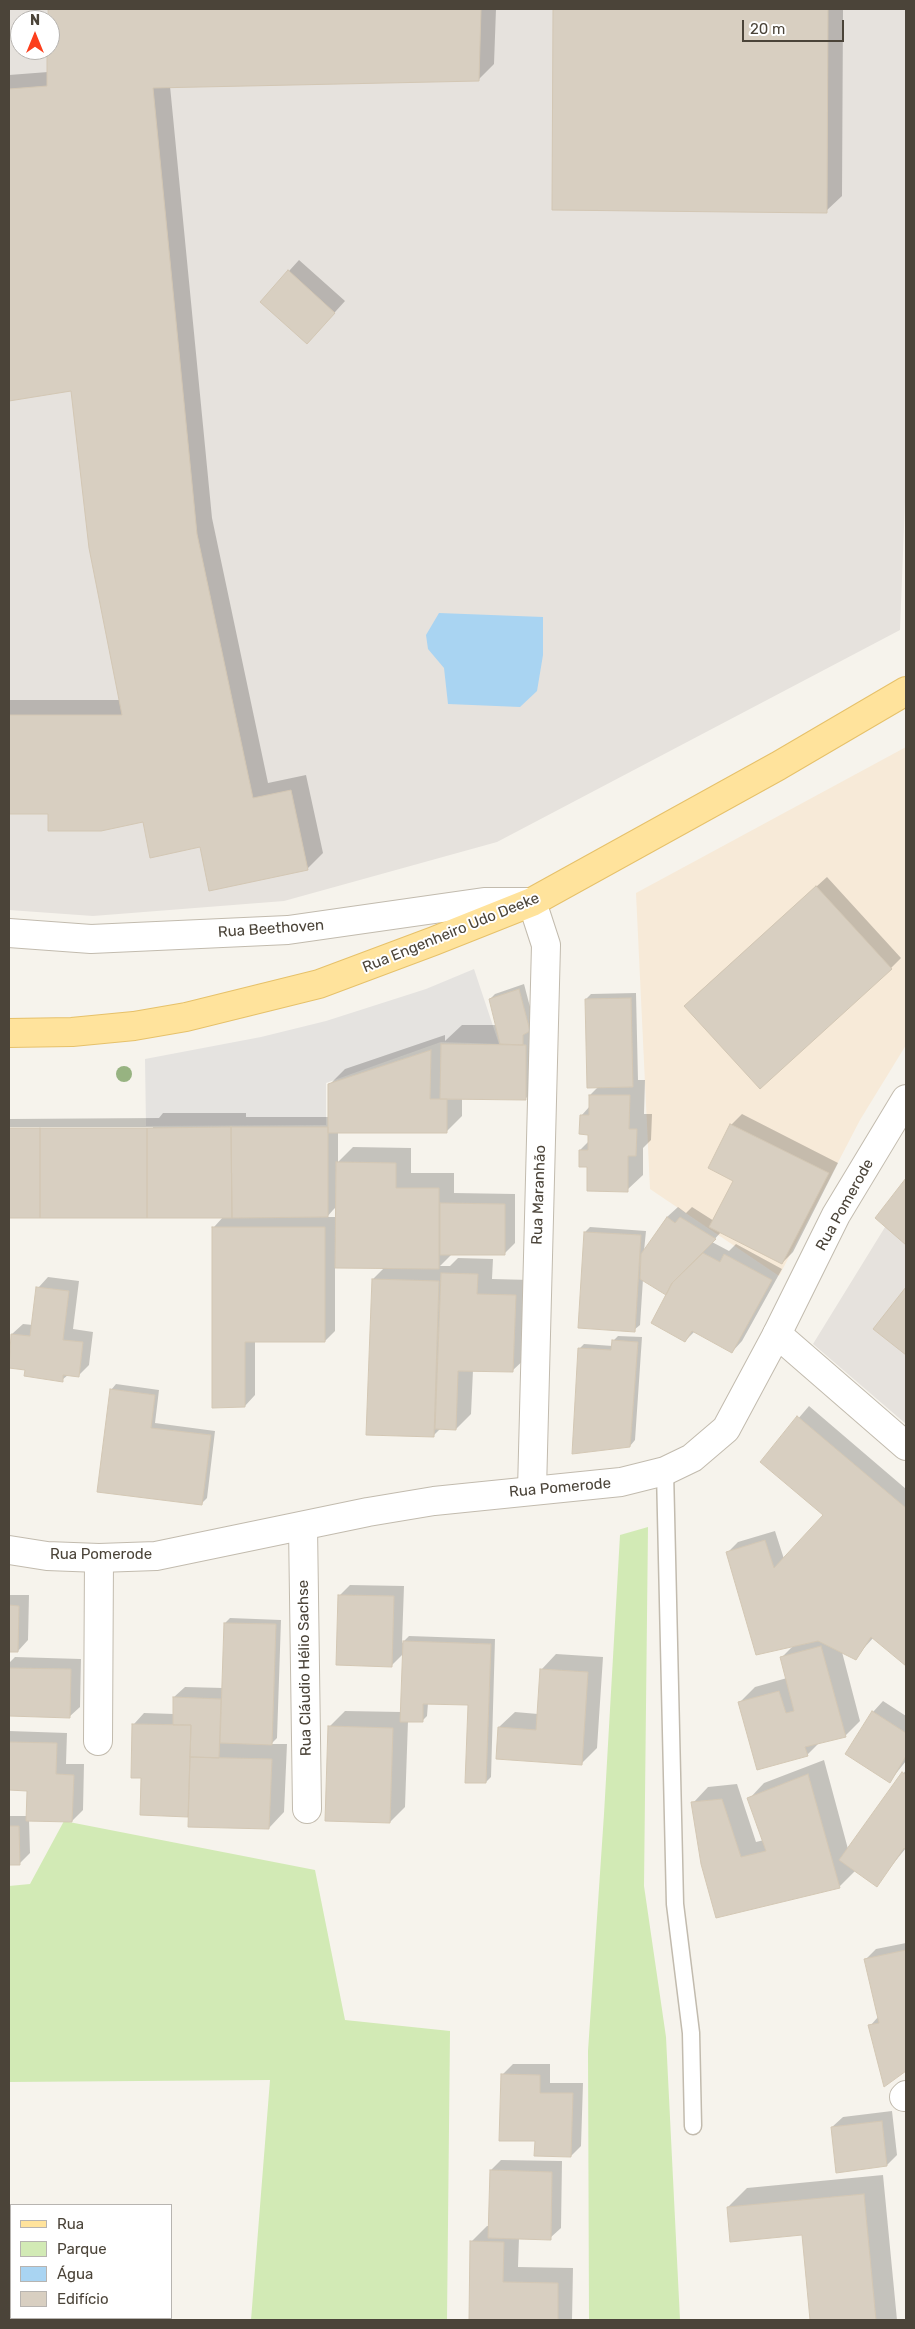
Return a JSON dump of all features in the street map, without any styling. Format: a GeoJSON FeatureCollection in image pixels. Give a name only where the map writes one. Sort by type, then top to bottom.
{"type":"FeatureCollection","features":[{"type":"Feature","properties":{"kind":"main road","name":"Rua Engenheiro Udo Deeke"},"geometry":{"type":"LineString","coordinates":[[9,1033],[72,1032],[134,1026],[231,1007],[319,984],[532,902],[778,766],[906,691]]}},
{"type":"Feature","properties":{"kind":"street","name":"Rua Beethoven"},"geometry":{"type":"LineString","coordinates":[[9,933],[91,939],[288,930],[484,902],[532,902]]}},
{"type":"Feature","properties":{"kind":"street","name":"Rua Maranhão"},"geometry":{"type":"LineString","coordinates":[[532,902],[546,945],[532,1490]]}},
{"type":"Feature","properties":{"kind":"street","name":"Rua Pomerode"},"geometry":{"type":"LineString","coordinates":[[9,1550],[46,1556],[99,1558],[156,1556],[368,1512],[434,1501],[621,1482],[666,1471],[692,1458],[726,1429],[777,1334],[836,1215],[906,1099]]}},
{"type":"Feature","properties":{"kind":"street"},"geometry":{"type":"LineString","coordinates":[[777,1334],[906,1446]]}},
{"type":"Feature","properties":{"kind":"street","name":"Rua Cláudio Hélio Sachse"},"geometry":{"type":"LineString","coordinates":[[303,1526],[308,1809]]}},
{"type":"Feature","properties":{"kind":"street"},"geometry":{"type":"LineString","coordinates":[[98,1741],[99,1558]]}},
{"type":"Feature","properties":{"kind":"lane"},"geometry":{"type":"LineString","coordinates":[[666,1471],[675,1904],[691,2033],[694,2126]]}},
{"type":"Feature","properties":{"kind":"shaded area"},"geometry":{"type":"Polygon","coordinates":[[[9,9],[906,9],[906,476],[900,630],[497,842],[284,901],[93,916],[9,910],[9,9]]]}},
{"type":"Feature","properties":{"kind":"shaded area"},"geometry":{"type":"Polygon","coordinates":[[[906,747],[906,1045],[860,1120],[779,1276],[650,1189],[636,893],[906,747]]]}},
{"type":"Feature","properties":{"kind":"shaded area"},"geometry":{"type":"Polygon","coordinates":[[[474,969],[499,1044],[441,1042],[326,1083],[326,1125],[146,1126],[145,1059],[261,1037],[326,1021],[426,989],[474,969]]]}},
{"type":"Feature","properties":{"kind":"shaded area"},"geometry":{"type":"Polygon","coordinates":[[[906,1193],[906,1424],[813,1344],[906,1193]]]}},
{"type":"Feature","properties":{"kind":"green space"},"geometry":{"type":"Polygon","coordinates":[[[648,1527],[644,1886],[666,2037],[680,2320],[589,2320],[588,2051],[620,1535],[648,1527]]]}},
{"type":"Feature","properties":{"kind":"green space"},"geometry":{"type":"Polygon","coordinates":[[[64,1821],[315,1870],[345,2020],[450,2031],[447,2320],[251,2320],[270,2080],[9,2082],[9,1886],[30,1884],[64,1821]]]}},
{"type":"Feature","properties":{"kind":"water"},"geometry":{"type":"Polygon","coordinates":[[[439,613],[543,617],[543,655],[537,691],[520,707],[448,704],[444,668],[428,649],[426,635],[439,613]]]}},
{"type":"Feature","properties":{"kind":"building"},"geometry":{"type":"Polygon","coordinates":[[[481,9],[479,81],[153,88],[197,534],[253,798],[291,790],[308,870],[209,891],[200,847],[150,858],[143,822],[101,831],[48,831],[48,814],[9,814],[9,715],[122,715],[89,548],[71,391],[9,401],[9,89],[47,86],[47,60],[60,60],[60,10],[48,10],[481,9]]]}},
{"type":"Feature","properties":{"kind":"building"},"geometry":{"type":"Polygon","coordinates":[[[553,9],[828,9],[827,213],[552,210],[553,9]]]}},
{"type":"Feature","properties":{"kind":"building"},"geometry":{"type":"Polygon","coordinates":[[[288,270],[335,313],[307,344],[260,302],[288,270]]]}},
{"type":"Feature","properties":{"kind":"building"},"geometry":{"type":"Polygon","coordinates":[[[816,886],[892,969],[760,1089],[684,1006],[816,886]]]}},
{"type":"Feature","properties":{"kind":"building"},"geometry":{"type":"Polygon","coordinates":[[[519,989],[530,1031],[523,1035],[523,1045],[500,1044],[489,999],[519,989]]]}},
{"type":"Feature","properties":{"kind":"building"},"geometry":{"type":"Polygon","coordinates":[[[631,998],[633,1087],[587,1088],[585,999],[631,998]]]}},
{"type":"Feature","properties":{"kind":"building"},"geometry":{"type":"Polygon","coordinates":[[[441,1044],[526,1045],[526,1100],[440,1099],[441,1044]]]}},
{"type":"Feature","properties":{"kind":"building"},"geometry":{"type":"Polygon","coordinates":[[[431,1050],[430,1099],[447,1099],[447,1133],[328,1133],[328,1084],[431,1050]]]}},
{"type":"Feature","properties":{"kind":"building"},"geometry":{"type":"Polygon","coordinates":[[[589,1095],[630,1095],[629,1129],[637,1129],[636,1156],[628,1156],[628,1192],[587,1191],[587,1167],[579,1167],[579,1150],[588,1150],[588,1135],[579,1134],[580,1115],[589,1115],[589,1095]]]}},
{"type":"Feature","properties":{"kind":"building"},"geometry":{"type":"Polygon","coordinates":[[[730,1124],[829,1173],[782,1264],[709,1227],[733,1181],[708,1168],[730,1124]]]}},
{"type":"Feature","properties":{"kind":"building"},"geometry":{"type":"Polygon","coordinates":[[[231,1127],[328,1127],[328,1217],[232,1218],[231,1127]]]}},
{"type":"Feature","properties":{"kind":"building"},"geometry":{"type":"Polygon","coordinates":[[[231,1127],[232,1218],[147,1218],[147,1128],[231,1127]]]}},
{"type":"Feature","properties":{"kind":"building"},"geometry":{"type":"Polygon","coordinates":[[[9,1128],[40,1128],[40,1218],[9,1218],[9,1128]]]}},
{"type":"Feature","properties":{"kind":"building"},"geometry":{"type":"Polygon","coordinates":[[[40,1128],[147,1128],[147,1218],[40,1218],[40,1128]]]}},
{"type":"Feature","properties":{"kind":"building"},"geometry":{"type":"Polygon","coordinates":[[[336,1162],[396,1163],[396,1188],[439,1188],[439,1269],[335,1268],[336,1162]]]}},
{"type":"Feature","properties":{"kind":"building"},"geometry":{"type":"Polygon","coordinates":[[[906,1178],[906,1245],[875,1218],[906,1178]]]}},
{"type":"Feature","properties":{"kind":"building"},"geometry":{"type":"Polygon","coordinates":[[[440,1203],[505,1204],[505,1255],[440,1255],[440,1203]]]}},
{"type":"Feature","properties":{"kind":"building"},"geometry":{"type":"Polygon","coordinates":[[[667,1217],[675,1223],[680,1217],[716,1239],[672,1283],[666,1295],[640,1279],[641,1254],[667,1217]]]}},
{"type":"Feature","properties":{"kind":"building"},"geometry":{"type":"Polygon","coordinates":[[[212,1227],[325,1227],[325,1342],[245,1342],[245,1407],[212,1408],[212,1227]]]}},
{"type":"Feature","properties":{"kind":"building"},"geometry":{"type":"Polygon","coordinates":[[[584,1232],[641,1235],[635,1332],[578,1328],[584,1232]]]}},
{"type":"Feature","properties":{"kind":"building"},"geometry":{"type":"Polygon","coordinates":[[[703,1253],[720,1262],[724,1254],[772,1280],[732,1353],[692,1331],[685,1342],[651,1323],[672,1283],[703,1253]]]}},
{"type":"Feature","properties":{"kind":"building"},"geometry":{"type":"Polygon","coordinates":[[[441,1273],[478,1274],[477,1294],[516,1295],[513,1372],[458,1371],[456,1430],[435,1429],[441,1273]]]}},
{"type":"Feature","properties":{"kind":"building"},"geometry":{"type":"Polygon","coordinates":[[[372,1279],[439,1281],[434,1437],[366,1435],[372,1279]]]}},
{"type":"Feature","properties":{"kind":"building"},"geometry":{"type":"Polygon","coordinates":[[[36,1287],[69,1291],[63,1340],[83,1342],[79,1377],[63,1375],[63,1382],[24,1376],[25,1370],[9,1368],[11,1334],[30,1336],[36,1287]]]}},
{"type":"Feature","properties":{"kind":"building"},"geometry":{"type":"Polygon","coordinates":[[[906,1287],[906,1355],[873,1329],[906,1287]]]}},
{"type":"Feature","properties":{"kind":"building"},"geometry":{"type":"Polygon","coordinates":[[[612,1340],[638,1342],[630,1447],[572,1454],[578,1348],[611,1350],[612,1340]]]}},
{"type":"Feature","properties":{"kind":"building"},"geometry":{"type":"Polygon","coordinates":[[[110,1389],[155,1395],[151,1428],[211,1435],[202,1505],[97,1492],[110,1389]]]}},
{"type":"Feature","properties":{"kind":"building"},"geometry":{"type":"Polygon","coordinates":[[[797,1416],[906,1508],[906,1666],[871,1637],[856,1660],[818,1641],[756,1655],[726,1552],[765,1540],[774,1568],[823,1515],[760,1462],[797,1416]]]}},
{"type":"Feature","properties":{"kind":"building"},"geometry":{"type":"Polygon","coordinates":[[[338,1595],[394,1596],[392,1667],[336,1665],[338,1595]]]}},
{"type":"Feature","properties":{"kind":"building"},"geometry":{"type":"Polygon","coordinates":[[[9,1605],[19,1606],[18,1652],[9,1652],[9,1605]]]}},
{"type":"Feature","properties":{"kind":"building"},"geometry":{"type":"Polygon","coordinates":[[[224,1623],[276,1624],[272,1745],[220,1743],[224,1623]]]}},
{"type":"Feature","properties":{"kind":"building"},"geometry":{"type":"Polygon","coordinates":[[[403,1641],[491,1644],[486,1783],[465,1783],[468,1705],[423,1704],[423,1722],[400,1722],[403,1641]]]}},
{"type":"Feature","properties":{"kind":"building"},"geometry":{"type":"Polygon","coordinates":[[[821,1646],[846,1737],[805,1747],[808,1756],[757,1770],[738,1702],[779,1691],[786,1713],[794,1711],[780,1657],[821,1646]]]}},
{"type":"Feature","properties":{"kind":"building"},"geometry":{"type":"Polygon","coordinates":[[[9,1668],[71,1669],[70,1718],[9,1716],[9,1668]]]}},
{"type":"Feature","properties":{"kind":"building"},"geometry":{"type":"Polygon","coordinates":[[[540,1669],[588,1672],[582,1765],[496,1759],[498,1727],[536,1730],[540,1669]]]}},
{"type":"Feature","properties":{"kind":"building"},"geometry":{"type":"Polygon","coordinates":[[[173,1697],[221,1699],[219,1758],[190,1757],[191,1725],[173,1725],[173,1697]]]}},
{"type":"Feature","properties":{"kind":"building"},"geometry":{"type":"Polygon","coordinates":[[[872,1711],[906,1733],[906,1756],[890,1783],[845,1754],[872,1711]]]}},
{"type":"Feature","properties":{"kind":"building"},"geometry":{"type":"Polygon","coordinates":[[[132,1724],[191,1725],[188,1817],[140,1815],[141,1778],[131,1778],[132,1724]]]}},
{"type":"Feature","properties":{"kind":"building"},"geometry":{"type":"Polygon","coordinates":[[[328,1726],[393,1728],[390,1823],[325,1821],[328,1726]]]}},
{"type":"Feature","properties":{"kind":"building"},"geometry":{"type":"Polygon","coordinates":[[[9,1742],[57,1743],[56,1774],[74,1775],[72,1822],[26,1821],[27,1791],[9,1790],[9,1742]]]}},
{"type":"Feature","properties":{"kind":"building"},"geometry":{"type":"Polygon","coordinates":[[[190,1757],[272,1759],[269,1829],[188,1827],[190,1757]]]}},
{"type":"Feature","properties":{"kind":"building"},"geometry":{"type":"Polygon","coordinates":[[[902,1772],[906,1775],[906,1850],[904,1848],[877,1887],[839,1860],[902,1772]]]}},
{"type":"Feature","properties":{"kind":"building"},"geometry":{"type":"Polygon","coordinates":[[[808,1774],[840,1888],[716,1918],[701,1864],[691,1802],[722,1799],[741,1857],[766,1851],[747,1798],[808,1774]]]}},
{"type":"Feature","properties":{"kind":"building"},"geometry":{"type":"Polygon","coordinates":[[[9,1826],[19,1826],[20,1865],[9,1865],[9,1826]]]}},
{"type":"Feature","properties":{"kind":"building"},"geometry":{"type":"Polygon","coordinates":[[[906,1950],[906,2071],[884,2087],[868,2025],[879,2023],[864,1959],[906,1950]]]}},
{"type":"Feature","properties":{"kind":"building"},"geometry":{"type":"Polygon","coordinates":[[[501,2074],[540,2075],[540,2093],[573,2093],[571,2157],[534,2156],[535,2141],[499,2141],[501,2074]]]}},
{"type":"Feature","properties":{"kind":"building"},"geometry":{"type":"Polygon","coordinates":[[[882,2121],[887,2166],[836,2173],[831,2127],[882,2121]]]}},
{"type":"Feature","properties":{"kind":"building"},"geometry":{"type":"Polygon","coordinates":[[[490,2170],[552,2172],[551,2240],[488,2238],[490,2170]]]}},
{"type":"Feature","properties":{"kind":"building"},"geometry":{"type":"Polygon","coordinates":[[[864,2194],[876,2320],[810,2320],[802,2235],[730,2242],[727,2207],[864,2194]]]}},
{"type":"Feature","properties":{"kind":"building"},"geometry":{"type":"Polygon","coordinates":[[[470,2241],[504,2242],[503,2282],[558,2283],[558,2320],[469,2320],[470,2241]]]}}]}
